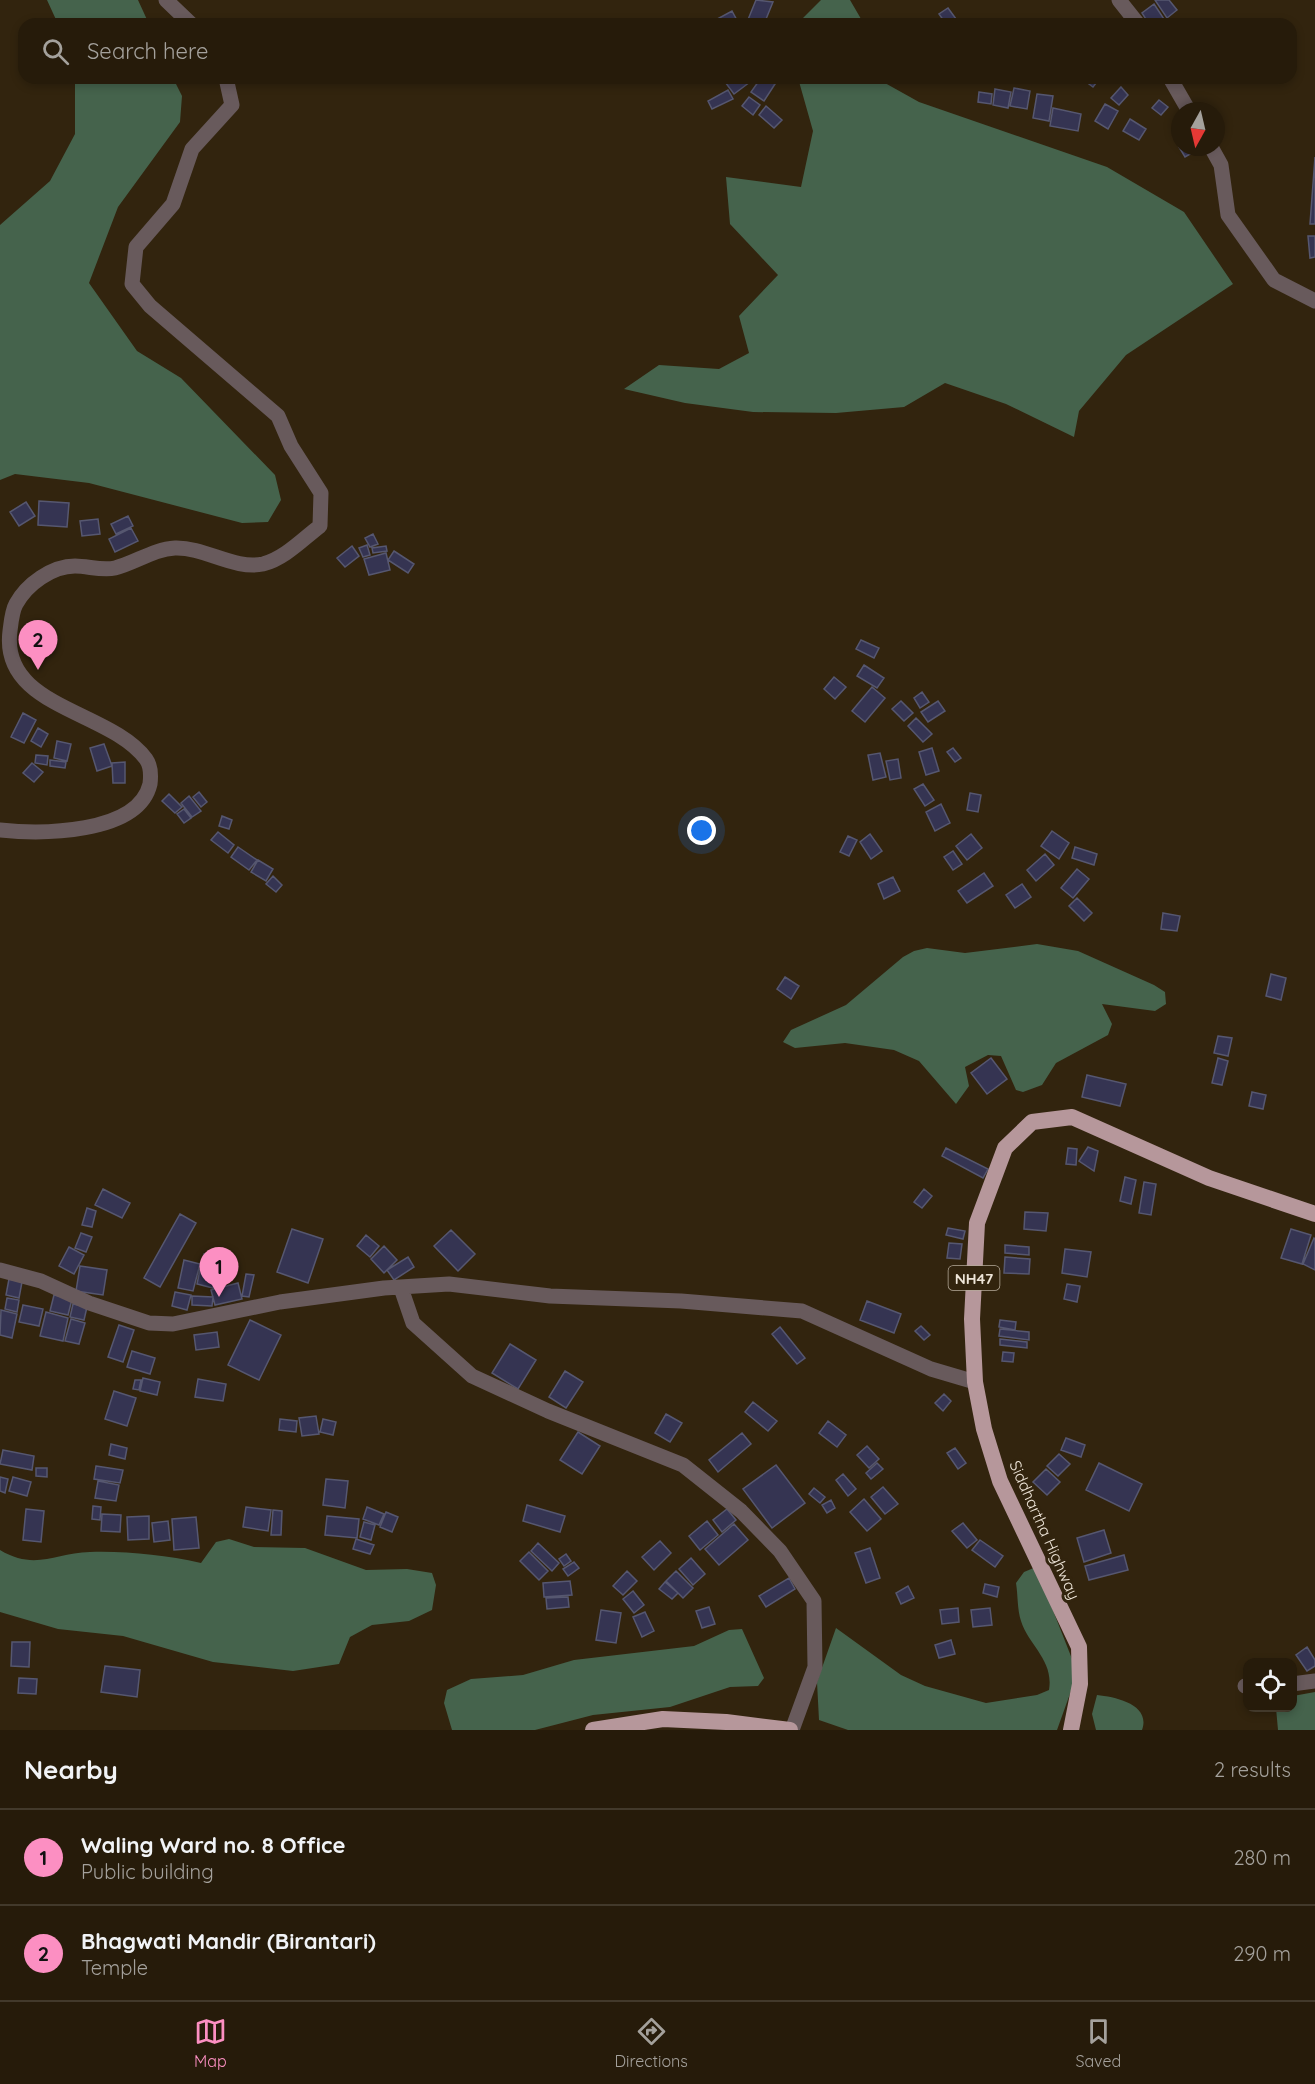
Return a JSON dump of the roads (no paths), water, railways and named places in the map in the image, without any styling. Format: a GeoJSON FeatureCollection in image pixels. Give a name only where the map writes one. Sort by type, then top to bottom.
{"type":"FeatureCollection","features":[{"type":"Feature","properties":{"kind":"highway","name":"Siddhartha Highway"},"geometry":{"type":"LineString","coordinates":[[1071,1730],[1080,1684],[1078,1647],[1000,1481],[984,1429],[975,1382],[972,1319],[977,1223],[1005,1148],[1032,1122],[1072,1117],[1209,1178],[1315,1214]]}},
{"type":"Feature","properties":{"kind":"highway"},"geometry":{"type":"LineString","coordinates":[[593,1730],[663,1719],[726,1722],[791,1730]]}},
{"type":"Feature","properties":{"kind":"street"},"geometry":{"type":"LineString","coordinates":[[166,0],[184,18]]}},
{"type":"Feature","properties":{"kind":"street"},"geometry":{"type":"LineString","coordinates":[[1119,0],[1133,18]]}},
{"type":"Feature","properties":{"kind":"street"},"geometry":{"type":"LineString","coordinates":[[0,830],[66,832],[99,824],[122,815],[142,802],[152,775],[147,759],[128,742],[105,726],[43,697],[25,681],[13,662],[8,645],[13,615],[16,604],[34,583],[51,571],[73,566],[111,569],[174,548],[203,550],[239,563],[263,564],[285,553],[320,526],[321,493],[291,446],[278,416],[150,306],[132,284],[136,247],[173,204],[192,149],[232,105],[227,84]]}},
{"type":"Feature","properties":{"kind":"street"},"geometry":{"type":"LineString","coordinates":[[1174,84],[1185,102]]}},
{"type":"Feature","properties":{"kind":"street"},"geometry":{"type":"LineString","coordinates":[[1216,156],[1221,165],[1228,215],[1274,280],[1315,301]]}},
{"type":"Feature","properties":{"kind":"street"},"geometry":{"type":"LineString","coordinates":[[0,1270],[41,1281],[89,1303],[148,1323],[173,1324],[280,1302],[401,1287],[449,1284],[550,1296],[681,1301],[802,1311],[931,1369],[975,1382]]}},
{"type":"Feature","properties":{"kind":"street"},"geometry":{"type":"LineString","coordinates":[[401,1287],[413,1323],[472,1376],[548,1411],[683,1465],[741,1511],[780,1551],[814,1601],[815,1667],[791,1730]]}},
{"type":"Feature","properties":{"kind":"street"},"geometry":{"type":"LineString","coordinates":[[1297,1683],[1315,1681]]}},
{"type":"Feature","properties":{"kind":"place","name":"Bhagwati Mandir (Birantari)"},"geometry":{"type":"Point","coordinates":[38,670]}},
{"type":"Feature","properties":{"kind":"place","name":"Waling Ward no. 8 Office"},"geometry":{"type":"Point","coordinates":[219,1297]}}]}
